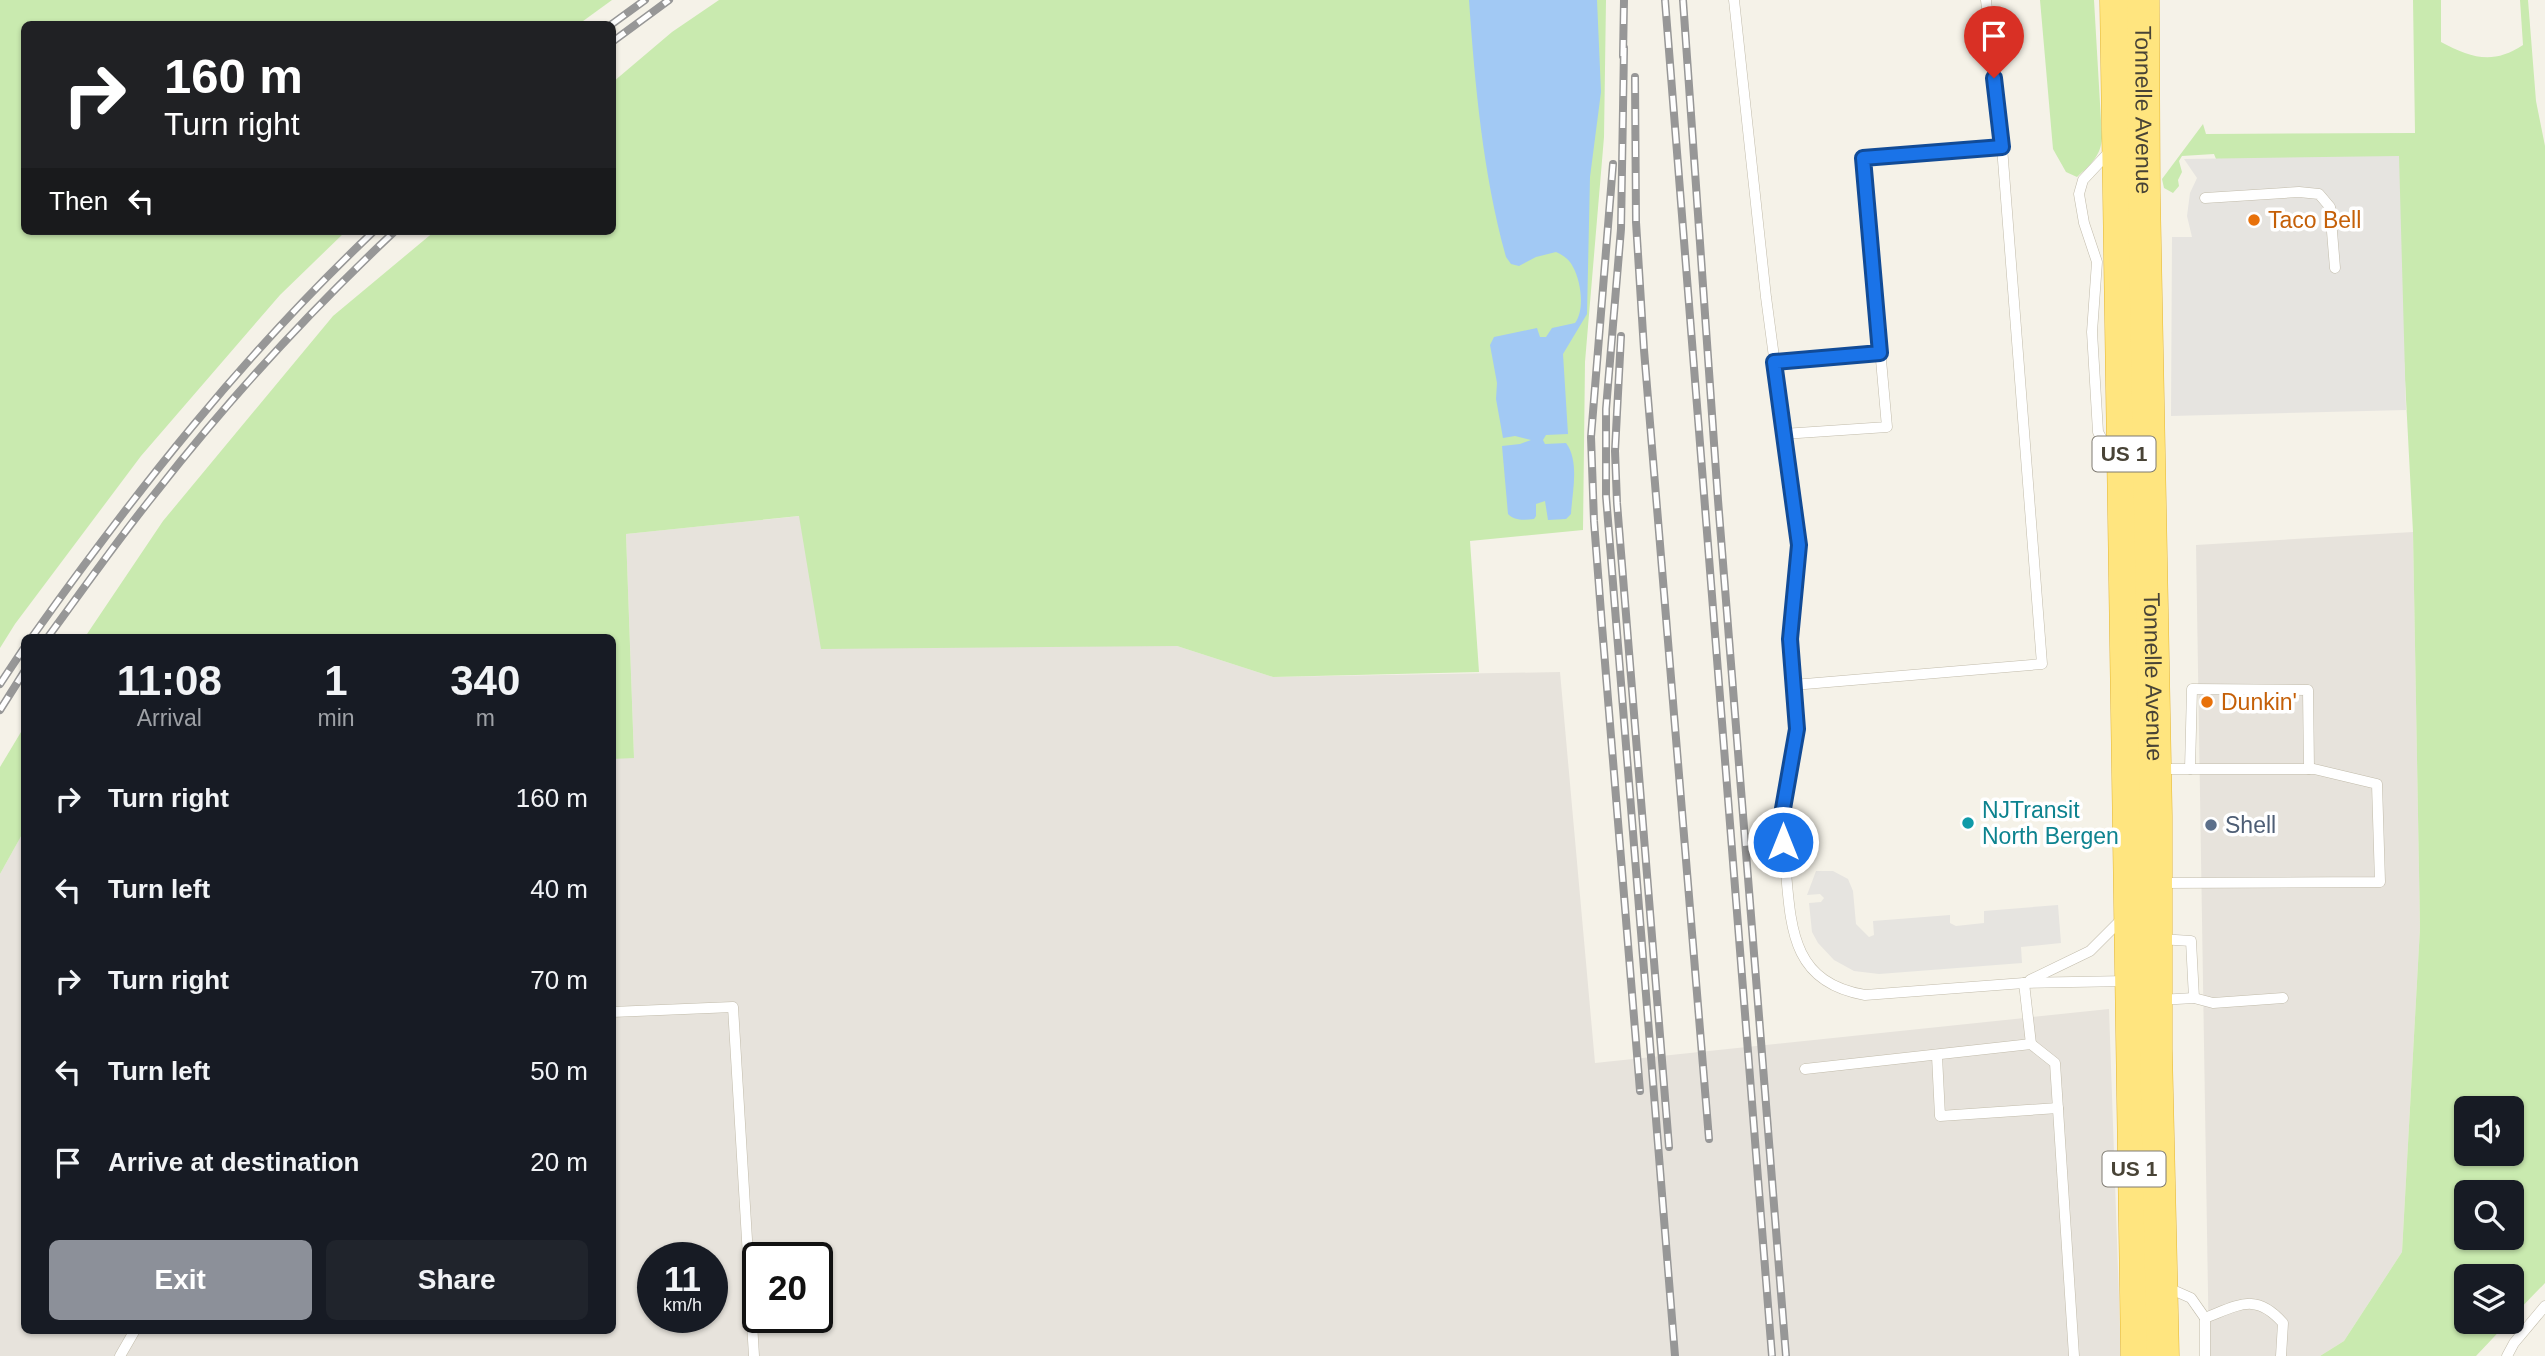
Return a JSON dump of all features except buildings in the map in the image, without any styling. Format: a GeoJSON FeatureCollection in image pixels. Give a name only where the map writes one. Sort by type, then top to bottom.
{"type":"FeatureCollection","features":[{"type":"Feature","properties":{"kind":"highway","name":"Tonnelle Avenue"},"geometry":{"type":"LineString","coordinates":[[2116,0],[2130,909],[2147,987],[2162,1356]]}},
{"type":"Feature","properties":{"kind":"highway","name":"Tonnelle Avenue"},"geometry":{"type":"LineString","coordinates":[[2137,1356],[2147,987],[2156,939],[2143,0]]}},
{"type":"Feature","properties":{"kind":"lane"},"geometry":{"type":"LineString","coordinates":[[1734,0],[1774,362],[1799,545],[1790,639],[1797,729],[1781,820],[1789,919],[1797,946],[1805,959],[1828,981],[1865,995],[2024,983],[2147,987],[2213,1003],[2283,998]]}},
{"type":"Feature","properties":{"kind":"lane"},"geometry":{"type":"LineString","coordinates":[[1793,685],[2042,664],[2002,147],[1986,0]]}},
{"type":"Feature","properties":{"kind":"lane"},"geometry":{"type":"LineString","coordinates":[[2120,142],[2083,180],[2078,194],[2097,262],[2092,332],[2098,432],[2104,443],[2124,457]]}},
{"type":"Feature","properties":{"kind":"lane"},"geometry":{"type":"LineString","coordinates":[[1783,434],[1887,427],[1863,158],[2002,147]]}},
{"type":"Feature","properties":{"kind":"lane"},"geometry":{"type":"LineString","coordinates":[[2205,198],[2299,192],[2319,194],[2330,207],[2335,268]]}},
{"type":"Feature","properties":{"kind":"lane"},"geometry":{"type":"LineString","coordinates":[[1774,362],[1880,353]]}},
{"type":"Feature","properties":{"kind":"lane"},"geometry":{"type":"LineString","coordinates":[[2190,769],[2192,689],[2308,690],[2309,768]]}},
{"type":"Feature","properties":{"kind":"lane"},"geometry":{"type":"LineString","coordinates":[[2155,769],[2309,768],[2376,784],[2380,882],[2156,883]]}},
{"type":"Feature","properties":{"kind":"lane"},"geometry":{"type":"LineString","coordinates":[[2024,983],[2090,951],[2113,930],[2130,909]]}},
{"type":"Feature","properties":{"kind":"lane"},"geometry":{"type":"LineString","coordinates":[[2156,939],[2191,941],[2194,998]]}},
{"type":"Feature","properties":{"kind":"lane"},"geometry":{"type":"LineString","coordinates":[[2024,983],[2031,1044]]}},
{"type":"Feature","properties":{"kind":"lane"},"geometry":{"type":"LineString","coordinates":[[616,1012],[733,1007],[754,1356]]}},
{"type":"Feature","properties":{"kind":"lane"},"geometry":{"type":"LineString","coordinates":[[1805,1069],[2031,1044],[2055,1063],[2074,1356]]}},
{"type":"Feature","properties":{"kind":"lane"},"geometry":{"type":"LineString","coordinates":[[1937,1055],[1940,1116],[2058,1108]]}},
{"type":"Feature","properties":{"kind":"lane"},"geometry":{"type":"LineString","coordinates":[[2161,1285],[2192,1298],[2205,1318],[2206,1356]]}},
{"type":"Feature","properties":{"kind":"lane"},"geometry":{"type":"LineString","coordinates":[[2205,1318],[2245,1303],[2270,1308],[2283,1323],[2281,1356]]}},
{"type":"Feature","properties":{"kind":"lane"},"geometry":{"type":"LineString","coordinates":[[2507,1356],[2514,1343],[2545,1306]]}},
{"type":"Feature","properties":{"kind":"lane"},"geometry":{"type":"LineString","coordinates":[[120,1356],[133,1334]]}},
{"type":"Feature","properties":{"kind":"shaded area"},"geometry":{"type":"Polygon","coordinates":[[[2399,156],[2406,410],[2171,416],[2172,237],[2192,237],[2187,216],[2190,193],[2197,178],[2184,159],[2399,156]]]}},
{"type":"Feature","properties":{"kind":"shaded area"},"geometry":{"type":"Polygon","coordinates":[[[800,516],[1273,677],[1560,672],[1595,1063],[2109,1009],[2121,1356],[0,1356],[0,874],[21,836],[21,1334],[616,1334],[616,759],[634,757],[626,534],[800,516]]]}},
{"type":"Feature","properties":{"kind":"shaded area"},"geometry":{"type":"Polygon","coordinates":[[[2413,532],[2420,928],[2402,1252],[2344,1341],[2320,1356],[2209,1356],[2196,545],[2413,532]]]}},
{"type":"Feature","properties":{"kind":"shaded area"},"geometry":{"type":"Polygon","coordinates":[[[1816,871],[1833,871],[1848,879],[1853,891],[1856,924],[1869,937],[1874,935],[1873,921],[1950,915],[1950,923],[1956,926],[1984,923],[1984,911],[2058,905],[2061,943],[2021,947],[2022,963],[1879,974],[1854,971],[1834,960],[1812,932],[1809,903],[1821,902],[1824,898],[1820,894],[1807,895],[1816,871]]]}},
{"type":"Feature","properties":{"kind":"green space"},"geometry":{"type":"Polygon","coordinates":[[[0,0],[612,0],[583,21],[21,21],[21,235],[342,235],[280,295],[141,456],[15,624],[0,648],[0,0]]]}},
{"type":"Feature","properties":{"kind":"green space"},"geometry":{"type":"Polygon","coordinates":[[[719,0],[1606,0],[1604,137],[1585,362],[1583,530],[1470,541],[1479,672],[1273,677],[1177,646],[821,649],[799,516],[626,534],[634,758],[616,759],[616,634],[87,634],[163,521],[333,316],[430,235],[616,235],[616,79],[672,32],[719,0]]]}},
{"type":"Feature","properties":{"kind":"green space"},"geometry":{"type":"Polygon","coordinates":[[[2040,0],[2094,0],[2102,138],[2097,155],[2077,177],[2066,172],[2053,149],[2040,0]]]}},
{"type":"Feature","properties":{"kind":"green space"},"geometry":{"type":"Polygon","coordinates":[[[2413,0],[2441,0],[2441,42],[2472,55],[2492,57],[2523,45],[2520,0],[2528,0],[2536,101],[2545,146],[2545,1283],[2524,1305],[2524,1264],[2454,1264],[2454,1334],[2497,1334],[2476,1356],[2320,1356],[2344,1341],[2402,1252],[2420,928],[2413,532],[2395,189],[2216,159],[2214,154],[2182,156],[2179,161],[2182,172],[2178,180],[2179,186],[2173,193],[2164,188],[2162,179],[2203,124],[2206,134],[2415,133],[2413,0]]]}},
{"type":"Feature","properties":{"kind":"green space"},"geometry":{"type":"Polygon","coordinates":[[[21,732],[21,836],[0,874],[0,767],[21,732]]]}},
{"type":"Feature","properties":{"kind":"water"},"geometry":{"type":"Polygon","coordinates":[[[1469,0],[1597,0],[1601,92],[1590,177],[1587,314],[1563,354],[1568,434],[1546,435],[1543,440],[1545,444],[1566,443],[1573,459],[1571,514],[1566,519],[1548,520],[1545,501],[1536,504],[1534,519],[1516,519],[1508,514],[1502,446],[1531,440],[1515,436],[1503,438],[1490,345],[1494,337],[1537,328],[1540,337],[1546,337],[1552,328],[1575,323],[1580,311],[1581,295],[1572,264],[1559,253],[1536,257],[1519,266],[1511,264],[1506,257],[1486,162],[1477,97],[1469,0]]]}},
{"type":"Feature","properties":{"kind":"railway"},"geometry":{"type":"LineString","coordinates":[[616,21],[645,0]]}},
{"type":"Feature","properties":{"kind":"railway"},"geometry":{"type":"LineString","coordinates":[[616,39],[669,0]]}},
{"type":"Feature","properties":{"kind":"railway"},"geometry":{"type":"LineString","coordinates":[[1623,56],[1624,0]]}},
{"type":"Feature","properties":{"kind":"railway"},"geometry":{"type":"LineString","coordinates":[[1665,0],[1772,1356]]}},
{"type":"Feature","properties":{"kind":"railway"},"geometry":{"type":"LineString","coordinates":[[1683,0],[1718,500],[1786,1356]]}},
{"type":"Feature","properties":{"kind":"railway"},"geometry":{"type":"LineString","coordinates":[[1624,48],[1621,229],[1606,409],[1606,496],[1675,1356]]}},
{"type":"Feature","properties":{"kind":"railway"},"geometry":{"type":"LineString","coordinates":[[1635,77],[1636,222],[1644,350],[1709,1139]]}},
{"type":"Feature","properties":{"kind":"railway"},"geometry":{"type":"LineString","coordinates":[[1613,164],[1591,437],[1594,521],[1640,1091]]}},
{"type":"Feature","properties":{"kind":"railway"},"geometry":{"type":"LineString","coordinates":[[34,634],[193,425],[281,326],[370,235]]}},
{"type":"Feature","properties":{"kind":"railway"},"geometry":{"type":"LineString","coordinates":[[50,634],[129,527],[242,389],[301,324],[391,235]]}},
{"type":"Feature","properties":{"kind":"railway"},"geometry":{"type":"LineString","coordinates":[[1621,336],[1615,451],[1617,503],[1669,1147]]}},
{"type":"Feature","properties":{"kind":"railway"},"geometry":{"type":"LineString","coordinates":[[0,684],[21,652]]}},
{"type":"Feature","properties":{"kind":"railway"},"geometry":{"type":"LineString","coordinates":[[0,710],[21,677]]}},
{"type":"Feature","properties":{"kind":"place","name":"Taco Bell"},"geometry":{"type":"Point","coordinates":[2254,220]}},
{"type":"Feature","properties":{"kind":"place","name":"Dunkin'"},"geometry":{"type":"Point","coordinates":[2207,702]}},
{"type":"Feature","properties":{"kind":"place","name":"NJTransit North Bergen"},"geometry":{"type":"Point","coordinates":[1968,823]}},
{"type":"Feature","properties":{"kind":"place","name":"Shell"},"geometry":{"type":"Point","coordinates":[2211,825]}},
{"type":"Feature","properties":{"kind":"route"},"geometry":{"type":"LineString","coordinates":[[1783,842],[1781,820],[1797,729],[1790,639],[1799,545],[1774,362],[1880,353],[1863,158],[2002,147],[1994,78]]}}]}
